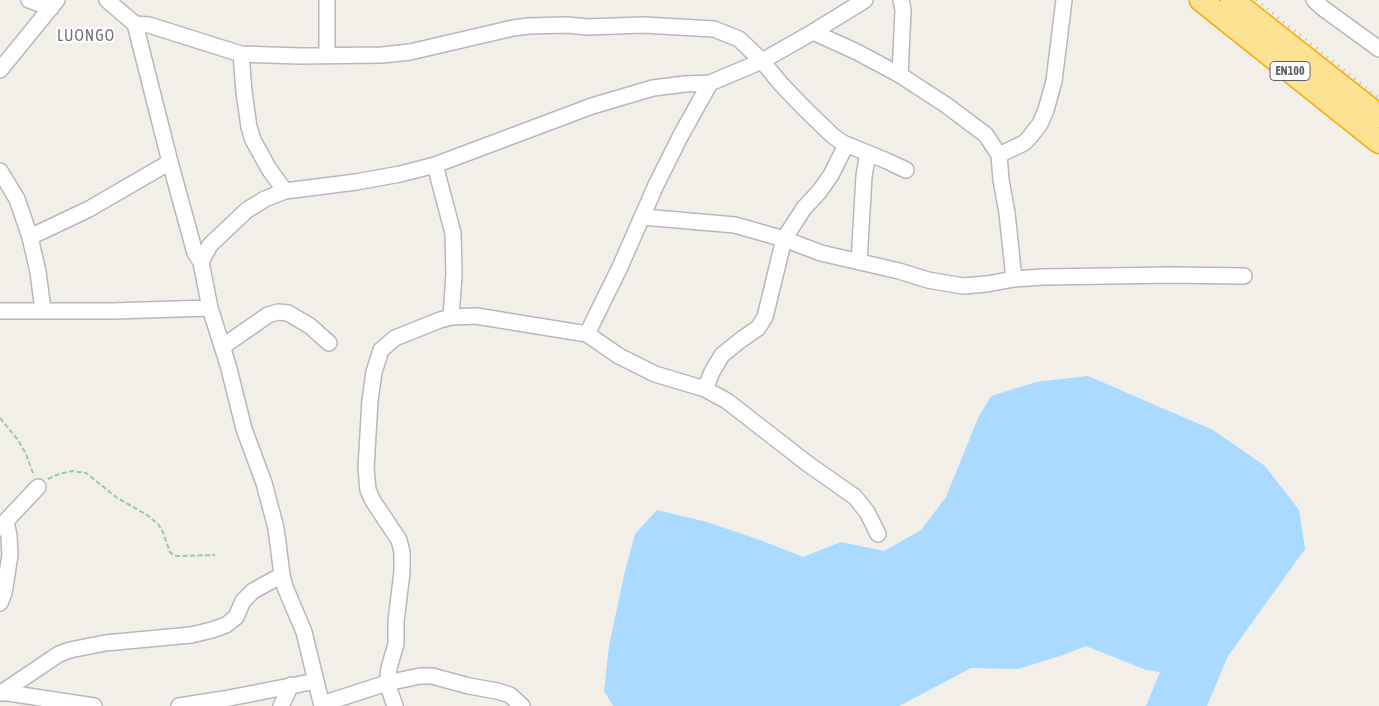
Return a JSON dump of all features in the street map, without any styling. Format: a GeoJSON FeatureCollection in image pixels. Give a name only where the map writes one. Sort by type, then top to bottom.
{"type":"FeatureCollection","features":[{"type":"Feature","properties":{"kind":"highway","name":"EN100"},"geometry":{"type":"LineString","coordinates":[[1201,0],[1379,142]]}},
{"type":"Feature","properties":{"kind":"highway","name":"EN100"},"geometry":{"type":"LineString","coordinates":[[1232,0],[1379,116]]}},
{"type":"Feature","properties":{"kind":"street"},"geometry":{"type":"LineString","coordinates":[[0,70],[54,4],[30,0]]}},
{"type":"Feature","properties":{"kind":"street"},"geometry":{"type":"LineString","coordinates":[[108,0],[134,24],[195,253],[201,262],[210,308],[244,429],[264,483],[276,528],[285,587],[304,632],[322,705],[387,683],[420,676],[432,676],[510,695],[522,706]]}},
{"type":"Feature","properties":{"kind":"street"},"geometry":{"type":"LineString","coordinates":[[327,0],[327,55]]}},
{"type":"Feature","properties":{"kind":"street"},"geometry":{"type":"LineString","coordinates":[[201,262],[210,245],[247,210],[285,192],[400,174],[435,165],[592,106],[653,88],[710,83],[762,61],[814,32],[864,0]]}},
{"type":"Feature","properties":{"kind":"street"},"geometry":{"type":"LineString","coordinates":[[900,75],[903,10],[901,0]]}},
{"type":"Feature","properties":{"kind":"street"},"geometry":{"type":"LineString","coordinates":[[999,155],[1030,138],[1040,124],[1046,110],[1054,81],[1064,0]]}},
{"type":"Feature","properties":{"kind":"street"},"geometry":{"type":"LineString","coordinates":[[1314,0],[1379,49]]}},
{"type":"Feature","properties":{"kind":"street"},"geometry":{"type":"LineString","coordinates":[[134,24],[149,25],[241,54],[299,56],[382,55],[410,52],[529,26],[567,25],[588,28],[644,25],[714,28],[739,39],[762,61],[821,126],[833,136],[846,145],[906,170]]}},
{"type":"Feature","properties":{"kind":"street"},"geometry":{"type":"LineString","coordinates":[[814,32],[900,75],[946,104],[986,135],[999,155],[1000,180],[1007,213],[1014,279]]}},
{"type":"Feature","properties":{"kind":"street"},"geometry":{"type":"LineString","coordinates":[[241,54],[249,127],[253,140],[269,169],[285,192]]}},
{"type":"Feature","properties":{"kind":"street"},"geometry":{"type":"LineString","coordinates":[[588,334],[666,163],[710,83]]}},
{"type":"Feature","properties":{"kind":"street"},"geometry":{"type":"LineString","coordinates":[[705,389],[712,372],[722,356],[758,328],[764,317],[784,239],[804,208],[831,175],[846,145]]}},
{"type":"Feature","properties":{"kind":"street"},"geometry":{"type":"LineString","coordinates":[[859,262],[864,176],[868,154]]}},
{"type":"Feature","properties":{"kind":"street"},"geometry":{"type":"LineString","coordinates":[[30,237],[89,209],[170,162]]}},
{"type":"Feature","properties":{"kind":"street"},"geometry":{"type":"LineString","coordinates":[[435,165],[453,233],[452,317]]}},
{"type":"Feature","properties":{"kind":"street"},"geometry":{"type":"LineString","coordinates":[[0,170],[17,198],[30,237],[44,310]]}},
{"type":"Feature","properties":{"kind":"street"},"geometry":{"type":"LineString","coordinates":[[642,217],[735,225],[784,239],[821,253],[899,271],[928,280],[963,286],[1014,279],[1085,276],[1244,276]]}},
{"type":"Feature","properties":{"kind":"street"},"geometry":{"type":"LineString","coordinates":[[0,311],[112,311],[210,308]]}},
{"type":"Feature","properties":{"kind":"street"},"geometry":{"type":"LineString","coordinates":[[222,347],[268,315],[278,312],[288,313],[310,326],[329,343]]}},
{"type":"Feature","properties":{"kind":"street"},"geometry":{"type":"LineString","coordinates":[[396,706],[387,683],[396,644],[402,552],[399,540],[373,501],[368,490],[366,468],[370,400],[374,372],[380,350],[394,338],[423,326],[452,317],[476,316],[588,334],[619,356],[655,374],[705,389],[727,401],[808,464],[855,497],[867,512],[878,534]]}},
{"type":"Feature","properties":{"kind":"street"},"geometry":{"type":"LineString","coordinates":[[1,595],[10,555],[9,536],[3,526],[38,487]]}},
{"type":"Feature","properties":{"kind":"street"},"geometry":{"type":"LineString","coordinates":[[0,693],[59,654],[70,650],[105,643],[191,635],[226,625],[236,617],[243,601],[253,591],[282,575]]}},
{"type":"Feature","properties":{"kind":"street"},"geometry":{"type":"LineString","coordinates":[[179,706],[224,700],[316,681]]}},
{"type":"Feature","properties":{"kind":"street"},"geometry":{"type":"LineString","coordinates":[[281,706],[291,685]]}},
{"type":"Feature","properties":{"kind":"street"},"geometry":{"type":"LineString","coordinates":[[0,693],[94,706]]}},
{"type":"Feature","properties":{"kind":"path"},"geometry":{"type":"LineString","coordinates":[[0,418],[18,440],[26,454],[38,487],[59,474],[72,471],[86,474],[116,496],[148,515],[158,524],[170,552],[174,555],[215,555]]}},
{"type":"Feature","properties":{"kind":"water"},"geometry":{"type":"Polygon","coordinates":[[[1088,376],[1213,430],[1265,466],[1299,510],[1305,549],[1228,656],[1207,706],[1146,706],[1160,672],[1146,670],[1086,646],[1018,669],[971,668],[899,706],[613,706],[604,691],[609,646],[624,575],[635,534],[657,510],[707,522],[803,557],[841,542],[884,551],[921,530],[946,497],[978,418],[991,396],[1036,382],[1088,376]]]}},
{"type":"Feature","properties":{"kind":"railway"},"geometry":{"type":"LineString","coordinates":[[1256,0],[1379,98]]}},
{"type":"Feature","properties":{"kind":"district","name":"LUONGO"},"geometry":{"type":"Point","coordinates":[86,36]}}]}
